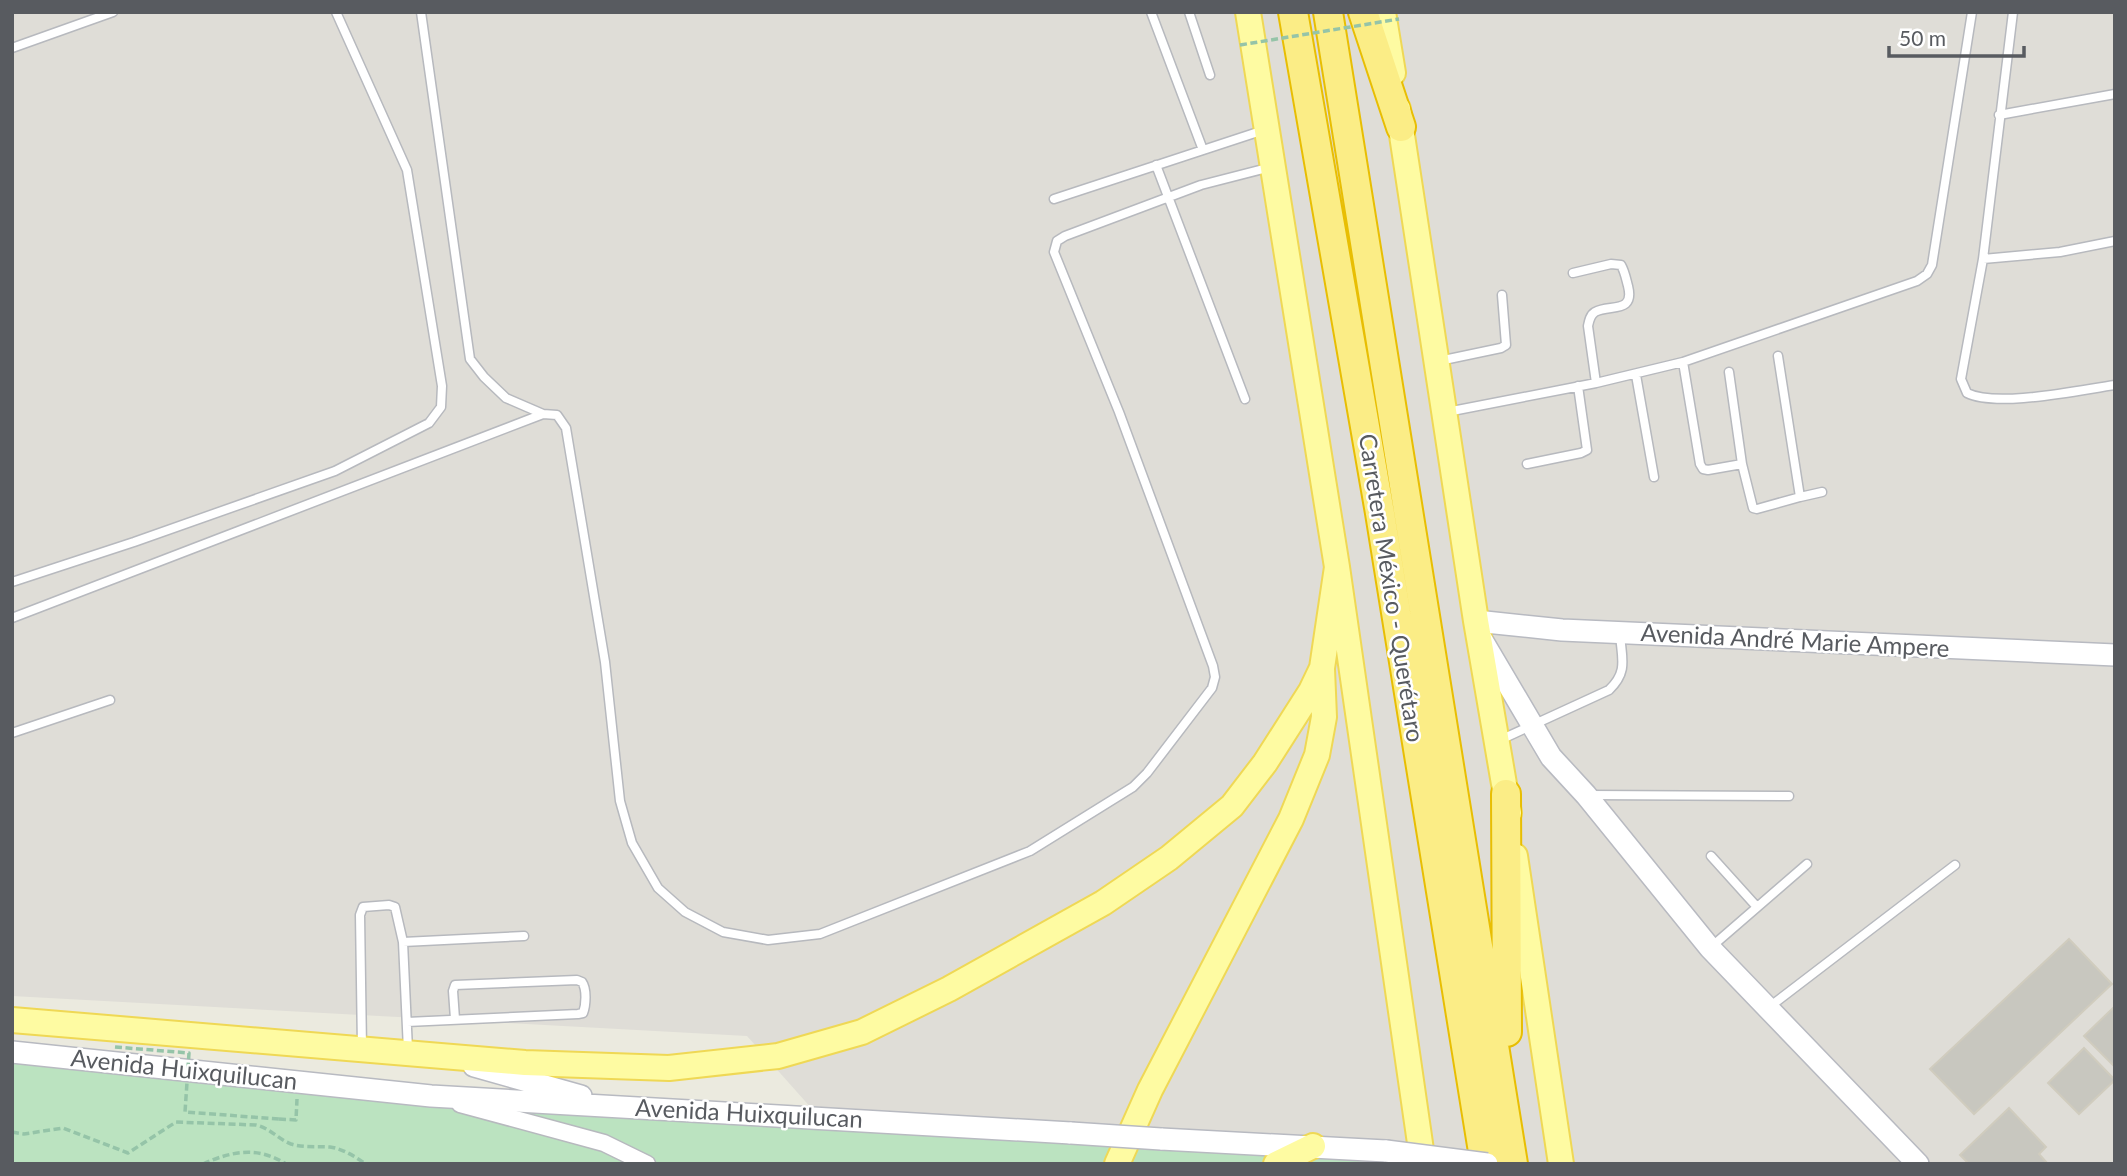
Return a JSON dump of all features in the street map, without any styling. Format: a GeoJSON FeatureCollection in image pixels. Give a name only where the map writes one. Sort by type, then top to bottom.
{"type":"FeatureCollection","features":[{"type":"Feature","properties":{"kind":"highway","name":"Carretera México - Querétaro"},"geometry":{"type":"LineString","coordinates":[[1293,12],[1380,513],[1486,1164]]}},
{"type":"Feature","properties":{"kind":"highway","name":"Carretera México - Querétaro"},"geometry":{"type":"LineString","coordinates":[[1328,12],[1513,1164]]}},
{"type":"Feature","properties":{"kind":"highway"},"geometry":{"type":"LineString","coordinates":[[1363,12],[1401,127]]}},
{"type":"Feature","properties":{"kind":"highway"},"geometry":{"type":"LineString","coordinates":[[1506,794],[1507,1118]]}},
{"type":"Feature","properties":{"kind":"main road"},"geometry":{"type":"LineString","coordinates":[[1248,12],[1337,567],[1423,1164]]}},
{"type":"Feature","properties":{"kind":"main road"},"geometry":{"type":"LineString","coordinates":[[1391,15],[1401,127],[1561,1164]]}},
{"type":"Feature","properties":{"kind":"main road"},"geometry":{"type":"LineString","coordinates":[[1117,1164],[1150,1090],[1291,819],[1317,755],[1324,717],[1322,668],[1337,567]]}},
{"type":"Feature","properties":{"kind":"main road"},"geometry":{"type":"LineString","coordinates":[[1478,628],[1551,757],[1586,795],[1710,948],[1919,1164]]}},
{"type":"Feature","properties":{"kind":"main road","name":"Avenida André Marie Ampere"},"geometry":{"type":"LineString","coordinates":[[1478,628],[2115,655]]}},
{"type":"Feature","properties":{"kind":"main road"},"geometry":{"type":"LineString","coordinates":[[12,1020],[524,1063],[669,1068],[778,1056],[862,1032],[949,989],[1103,903],[1169,858],[1232,806],[1265,763],[1311,691],[1322,668]]}},
{"type":"Feature","properties":{"kind":"main road","name":"Avenida Huixquilucan"},"geometry":{"type":"LineString","coordinates":[[12,1052],[431,1096],[1313,1146],[1386,1151],[1486,1164]]}},
{"type":"Feature","properties":{"kind":"main road"},"geometry":{"type":"LineString","coordinates":[[442,1056],[617,1107]]}},
{"type":"Feature","properties":{"kind":"main road"},"geometry":{"type":"LineString","coordinates":[[1276,1164],[1313,1146]]}},
{"type":"Feature","properties":{"kind":"street"},"geometry":{"type":"LineString","coordinates":[[431,1096],[604,1143],[647,1164]]}},
{"type":"Feature","properties":{"kind":"lane"},"geometry":{"type":"LineString","coordinates":[[12,48],[113,12]]}},
{"type":"Feature","properties":{"kind":"lane"},"geometry":{"type":"LineString","coordinates":[[12,582],[335,471],[429,423],[440,407],[442,386],[407,170],[336,12]]}},
{"type":"Feature","properties":{"kind":"lane"},"geometry":{"type":"LineString","coordinates":[[421,12],[470,359],[506,398],[543,414],[557,415],[566,428],[605,662],[620,801],[632,844],[658,888],[685,912],[723,932],[768,940],[820,934],[1030,851],[1133,787],[1147,773],[1212,688],[1215,677],[1209,653],[1119,412],[1054,252],[1057,241],[1065,236],[1201,185],[1273,167]]}},
{"type":"Feature","properties":{"kind":"lane"},"geometry":{"type":"LineString","coordinates":[[1151,12],[1203,150]]}},
{"type":"Feature","properties":{"kind":"lane"},"geometry":{"type":"LineString","coordinates":[[1189,12],[1209,75]]}},
{"type":"Feature","properties":{"kind":"lane"},"geometry":{"type":"LineString","coordinates":[[1444,412],[1636,375],[1683,362],[1917,281],[1927,274],[1932,265],[1972,12]]}},
{"type":"Feature","properties":{"kind":"lane"},"geometry":{"type":"LineString","coordinates":[[2013,12],[1983,259],[1961,379],[1967,393],[1979,399],[2035,396],[2115,385]]}},
{"type":"Feature","properties":{"kind":"lane"},"geometry":{"type":"LineString","coordinates":[[1999,115],[2115,94]]}},
{"type":"Feature","properties":{"kind":"lane"},"geometry":{"type":"LineString","coordinates":[[1054,199],[1267,129]]}},
{"type":"Feature","properties":{"kind":"lane"},"geometry":{"type":"LineString","coordinates":[[1156,165],[1245,398]]}},
{"type":"Feature","properties":{"kind":"lane"},"geometry":{"type":"LineString","coordinates":[[1983,259],[2060,252],[2115,241]]}},
{"type":"Feature","properties":{"kind":"lane"},"geometry":{"type":"LineString","coordinates":[[1573,273],[1611,264],[1621,265],[1630,295],[1628,301],[1621,306],[1594,312],[1590,318],[1588,326],[1596,383]]}},
{"type":"Feature","properties":{"kind":"lane"},"geometry":{"type":"LineString","coordinates":[[1437,362],[1506,345],[1502,295]]}},
{"type":"Feature","properties":{"kind":"lane"},"geometry":{"type":"LineString","coordinates":[[1778,356],[1800,497]]}},
{"type":"Feature","properties":{"kind":"lane"},"geometry":{"type":"LineString","coordinates":[[1683,362],[1703,468],[1709,470],[1742,464]]}},
{"type":"Feature","properties":{"kind":"lane"},"geometry":{"type":"LineString","coordinates":[[1729,372],[1742,464],[1753,508],[1822,492]]}},
{"type":"Feature","properties":{"kind":"lane"},"geometry":{"type":"LineString","coordinates":[[1636,375],[1654,477]]}},
{"type":"Feature","properties":{"kind":"lane"},"geometry":{"type":"LineString","coordinates":[[1527,464],[1587,450],[1578,386]]}},
{"type":"Feature","properties":{"kind":"lane"},"geometry":{"type":"LineString","coordinates":[[12,618],[543,414]]}},
{"type":"Feature","properties":{"kind":"lane"},"geometry":{"type":"LineString","coordinates":[[1497,741],[1609,690],[1620,680],[1623,669],[1620,633]]}},
{"type":"Feature","properties":{"kind":"lane"},"geometry":{"type":"LineString","coordinates":[[12,733],[110,700]]}},
{"type":"Feature","properties":{"kind":"lane"},"geometry":{"type":"LineString","coordinates":[[1586,795],[1789,796]]}},
{"type":"Feature","properties":{"kind":"lane"},"geometry":{"type":"LineString","coordinates":[[1711,856],[1757,907]]}},
{"type":"Feature","properties":{"kind":"lane"},"geometry":{"type":"LineString","coordinates":[[1710,948],[1807,864]]}},
{"type":"Feature","properties":{"kind":"lane"},"geometry":{"type":"LineString","coordinates":[[1768,1008],[1955,865]]}},
{"type":"Feature","properties":{"kind":"lane"},"geometry":{"type":"LineString","coordinates":[[362,1050],[360,915],[363,908],[379,905],[395,907],[403,943],[408,1053]]}},
{"type":"Feature","properties":{"kind":"lane"},"geometry":{"type":"LineString","coordinates":[[403,943],[524,936]]}},
{"type":"Feature","properties":{"kind":"lane"},"geometry":{"type":"LineString","coordinates":[[407,1022],[583,1013],[585,986],[577,980],[455,985],[455,1019]]}},
{"type":"Feature","properties":{"kind":"path"},"geometry":{"type":"LineString","coordinates":[[1240,45],[1391,15]]}},
{"type":"Feature","properties":{"kind":"path"},"geometry":{"type":"LineString","coordinates":[[115,1047],[189,1053],[185,1112],[296,1120]]}},
{"type":"Feature","properties":{"kind":"path"},"geometry":{"type":"LineString","coordinates":[[12,1132],[24,1134],[63,1128],[128,1153],[176,1122],[257,1125],[267,1129],[278,1139],[294,1145],[344,1151],[366,1164]]}},
{"type":"Feature","properties":{"kind":"path"},"geometry":{"type":"LineString","coordinates":[[203,1164],[225,1154],[251,1151],[277,1158],[286,1164]]}},
{"type":"Feature","properties":{"kind":"shaded area"},"geometry":{"type":"Polygon","coordinates":[[[12,12],[2115,12],[2115,1164],[861,1164],[747,1036],[12,996],[12,12]]]}},
{"type":"Feature","properties":{"kind":"green space"},"geometry":{"type":"Polygon","coordinates":[[[12,1051],[1379,1163],[1380,1164],[12,1164],[12,1051]]]}},
{"type":"Feature","properties":{"kind":"building"},"geometry":{"type":"Polygon","coordinates":[[[2069,939],[2112,984],[1974,1114],[1930,1069],[2069,939]]]}},
{"type":"Feature","properties":{"kind":"building"},"geometry":{"type":"Polygon","coordinates":[[[2115,1006],[2115,1067],[2084,1036],[2115,1006]]]}},
{"type":"Feature","properties":{"kind":"building"},"geometry":{"type":"Polygon","coordinates":[[[2084,1048],[2115,1080],[2079,1114],[2048,1083],[2084,1048]]]}},
{"type":"Feature","properties":{"kind":"building"},"geometry":{"type":"Polygon","coordinates":[[[2009,1108],[2046,1147],[2039,1154],[2048,1164],[1969,1164],[1960,1155],[2009,1108]]]}}]}
